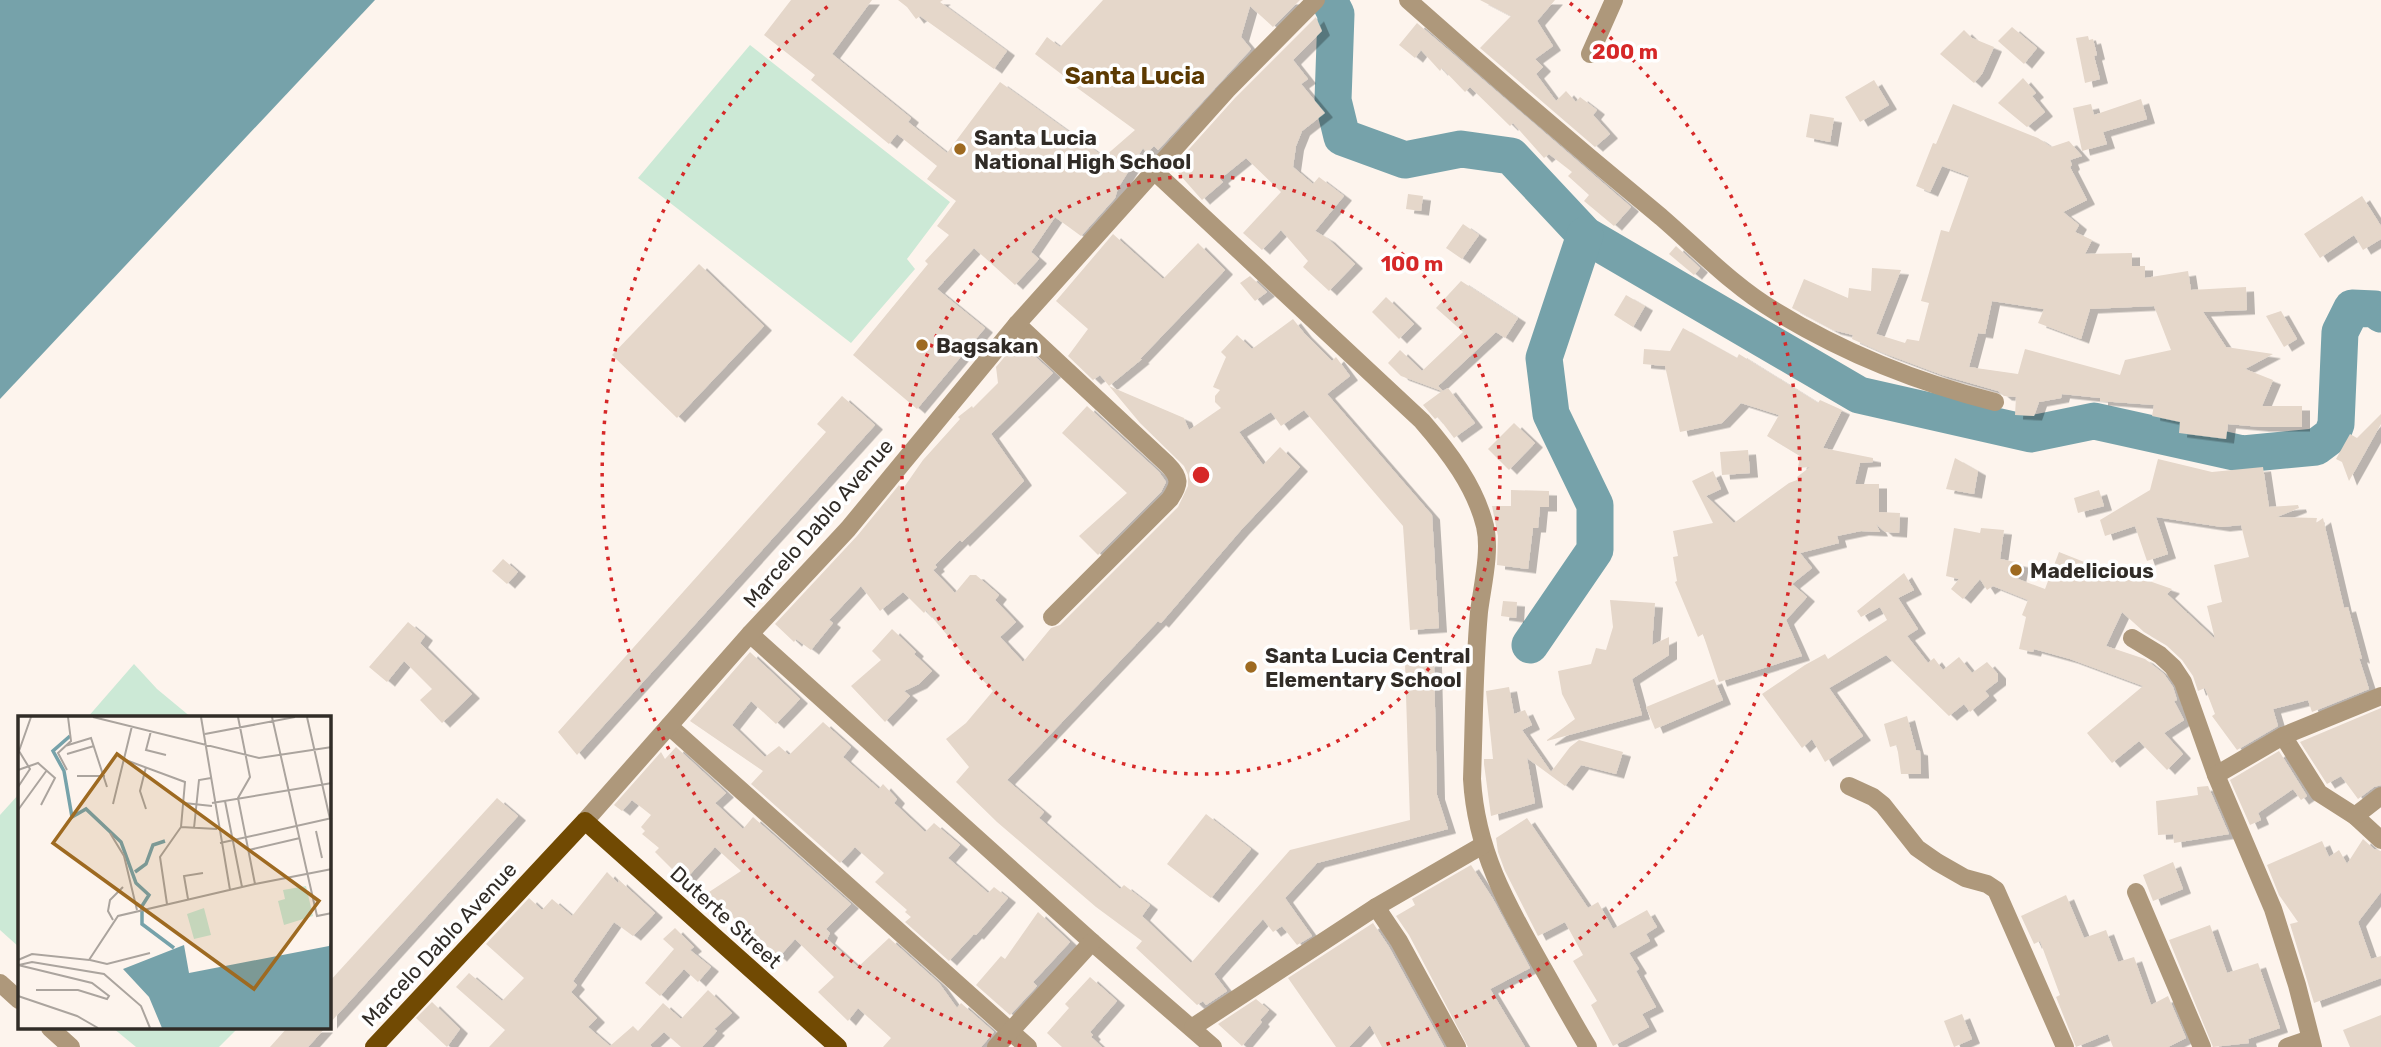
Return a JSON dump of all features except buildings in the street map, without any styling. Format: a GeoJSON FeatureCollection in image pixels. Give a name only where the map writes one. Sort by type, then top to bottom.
{"type":"FeatureCollection","features":[{"type":"Feature","properties":{"kind":"main road","name":"Duterte Street"},"geometry":{"type":"LineString","coordinates":[[584,821],[835,1046]]}},
{"type":"Feature","properties":{"kind":"main road","name":"Marcelo Dablo Avenue"},"geometry":{"type":"LineString","coordinates":[[374,1047],[584,821]]}},
{"type":"Feature","properties":{"kind":"street","name":"Marcelo Dablo Avenue"},"geometry":{"type":"LineString","coordinates":[[584,821],[750,634],[848,529],[1017,324],[1227,90],[1316,0]]}},
{"type":"Feature","properties":{"kind":"street"},"geometry":{"type":"LineString","coordinates":[[1408,0],[1533,111],[1733,280],[1776,312],[1845,348],[1930,383],[1995,402]]}},
{"type":"Feature","properties":{"kind":"street"},"geometry":{"type":"LineString","coordinates":[[1590,54],[1614,0]]}},
{"type":"Feature","properties":{"kind":"street"},"geometry":{"type":"LineString","coordinates":[[1154,171],[1422,421],[1452,459],[1474,494],[1486,535],[1485,571],[1479,613],[1473,800],[1483,845],[1494,877],[1509,909],[1586,1046]]}},
{"type":"Feature","properties":{"kind":"street"},"geometry":{"type":"LineString","coordinates":[[1017,324],[1167,464],[1178,475],[1179,482],[1170,499],[1052,617]]}},
{"type":"Feature","properties":{"kind":"street"},"geometry":{"type":"LineString","coordinates":[[750,634],[1092,942],[1213,1047]]}},
{"type":"Feature","properties":{"kind":"street"},"geometry":{"type":"LineString","coordinates":[[2132,638],[2161,655],[2183,682],[2216,775],[2273,909],[2297,985],[2311,1043],[2287,1047]]}},
{"type":"Feature","properties":{"kind":"street"},"geometry":{"type":"LineString","coordinates":[[2216,775],[2283,736],[2381,696]]}},
{"type":"Feature","properties":{"kind":"street"},"geometry":{"type":"LineString","coordinates":[[669,726],[1028,1047]]}},
{"type":"Feature","properties":{"kind":"street"},"geometry":{"type":"LineString","coordinates":[[2283,736],[2319,793],[2355,816],[2381,840]]}},
{"type":"Feature","properties":{"kind":"street"},"geometry":{"type":"LineString","coordinates":[[1849,786],[1873,797],[1883,805],[1917,848],[1965,878],[1987,884],[1996,890],[2066,1047]]}},
{"type":"Feature","properties":{"kind":"street"},"geometry":{"type":"LineString","coordinates":[[2355,816],[2381,796]]}},
{"type":"Feature","properties":{"kind":"street"},"geometry":{"type":"LineString","coordinates":[[1193,1027],[1376,907],[1483,845]]}},
{"type":"Feature","properties":{"kind":"street"},"geometry":{"type":"LineString","coordinates":[[2136,892],[2202,1047]]}},
{"type":"Feature","properties":{"kind":"street"},"geometry":{"type":"LineString","coordinates":[[1376,907],[1399,942],[1457,1047]]}},
{"type":"Feature","properties":{"kind":"street"},"geometry":{"type":"LineString","coordinates":[[996,1047],[1092,942]]}},
{"type":"Feature","properties":{"kind":"street"},"geometry":{"type":"LineString","coordinates":[[0,983],[18,999]]}},
{"type":"Feature","properties":{"kind":"street"},"geometry":{"type":"LineString","coordinates":[[52,1030],[71,1047]]}},
{"type":"Feature","properties":{"kind":"green space"},"geometry":{"type":"Polygon","coordinates":[[[750,45],[950,202],[907,259],[915,269],[851,343],[638,178],[750,45]]]}},
{"type":"Feature","properties":{"kind":"green space"},"geometry":{"type":"Polygon","coordinates":[[[134,664],[157,689],[190,716],[89,716],[134,664]]]}},
{"type":"Feature","properties":{"kind":"green space"},"geometry":{"type":"Polygon","coordinates":[[[18,795],[18,946],[0,930],[0,815],[18,795]]]}},
{"type":"Feature","properties":{"kind":"green space"},"geometry":{"type":"Polygon","coordinates":[[[115,1030],[236,1030],[219,1047],[136,1047],[115,1030]]]}},
{"type":"Feature","properties":{"kind":"water"},"geometry":{"type":"Polygon","coordinates":[[[0,0],[375,0],[0,399],[0,0]]]}},
{"type":"Feature","properties":{"kind":"waterway"},"geometry":{"type":"LineString","coordinates":[[1329,0],[1336,14],[1333,100],[1342,137],[1405,160],[1461,149],[1511,156],[1585,235],[1859,395],[2031,434],[2094,421],[2243,454],[2316,447],[2332,435],[2336,424],[2340,332],[2352,308],[2375,309],[2381,314]]}},
{"type":"Feature","properties":{"kind":"waterway"},"geometry":{"type":"LineString","coordinates":[[1530,645],[1595,550],[1595,505],[1551,414],[1544,358],[1585,235]]}},
{"type":"Feature","properties":{"kind":"place","name":"Santa Lucia National High School"},"geometry":{"type":"Point","coordinates":[960,149]}},
{"type":"Feature","properties":{"kind":"place","name":"Bagsakan"},"geometry":{"type":"Point","coordinates":[922,345]}},
{"type":"Feature","properties":{"kind":"place","name":"Madelicious"},"geometry":{"type":"Point","coordinates":[2016,570]}},
{"type":"Feature","properties":{"kind":"place","name":"Santa Lucia Central Elementary School"},"geometry":{"type":"Point","coordinates":[1251,667]}},
{"type":"Feature","properties":{"kind":"district","name":"Santa Lucia"},"geometry":{"type":"Point","coordinates":[1135,76]}}]}
